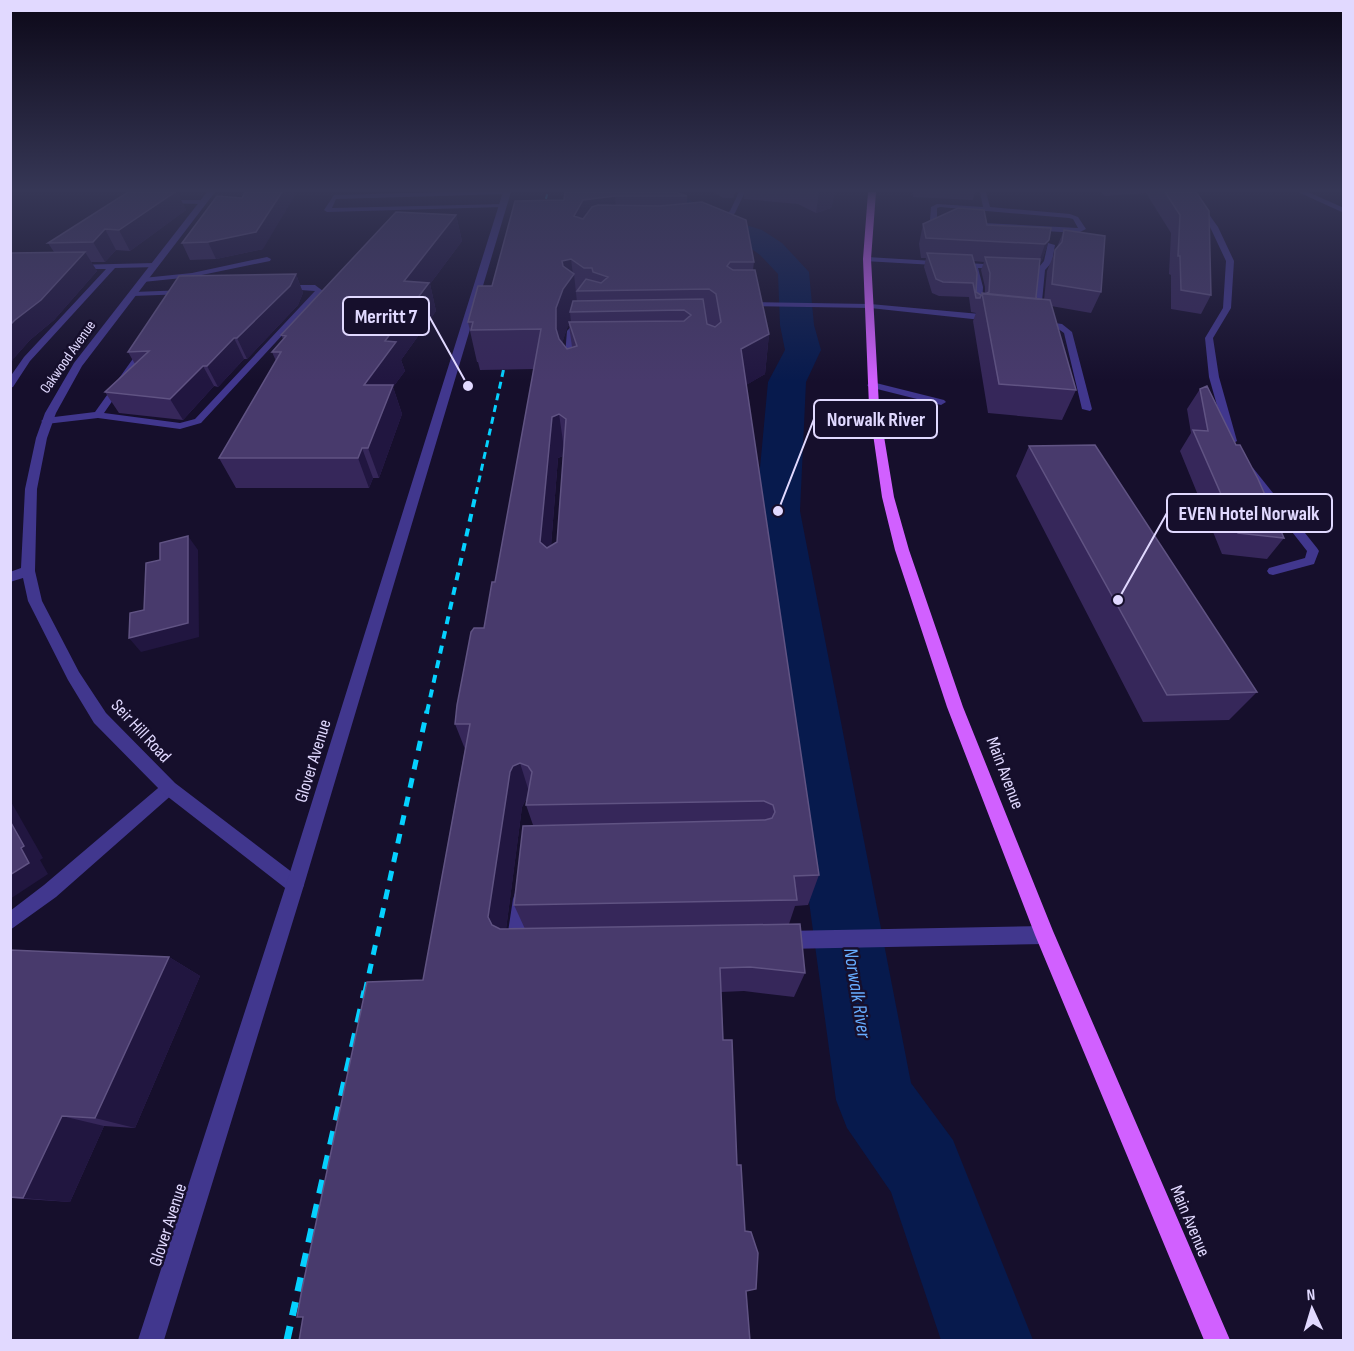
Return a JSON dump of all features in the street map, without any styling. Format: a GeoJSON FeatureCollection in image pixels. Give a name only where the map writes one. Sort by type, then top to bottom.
{"type":"FeatureCollection","features":[{"type":"Feature","properties":{"kind":"main road","name":"Main Avenue"},"geometry":{"type":"LineString","coordinates":[[867,255],[872,385],[876,422],[888,497],[910,578],[955,706],[1045,935],[1217,1341]]}},
{"type":"Feature","properties":{"kind":"street","name":"Oakwood Avenue"},"geometry":{"type":"LineString","coordinates":[[28,571],[29,494],[46,421],[63,386],[163,255]]}},
{"type":"Feature","properties":{"kind":"street","name":"Glover Avenue"},"geometry":{"type":"LineString","coordinates":[[152,1341],[295,885],[487,255]]}},
{"type":"Feature","properties":{"kind":"street","name":"Seir Hill Road"},"geometry":{"type":"LineString","coordinates":[[28,571],[35,601],[73,676],[100,718],[169,788],[295,885]]}},
{"type":"Feature","properties":{"kind":"street"},"geometry":{"type":"LineString","coordinates":[[10,577],[28,571]]}},
{"type":"Feature","properties":{"kind":"lane"},"geometry":{"type":"LineString","coordinates":[[1037,312],[1041,269],[1048,262],[1049,255]]}},
{"type":"Feature","properties":{"kind":"lane"},"geometry":{"type":"LineString","coordinates":[[1227,255],[1230,261],[1227,308],[1209,339],[1214,376],[1234,448]]}},
{"type":"Feature","properties":{"kind":"lane"},"geometry":{"type":"LineString","coordinates":[[143,280],[192,275],[267,259]]}},
{"type":"Feature","properties":{"kind":"lane"},"geometry":{"type":"LineString","coordinates":[[867,259],[1041,269]]}},
{"type":"Feature","properties":{"kind":"lane"},"geometry":{"type":"LineString","coordinates":[[68,267],[155,265]]}},
{"type":"Feature","properties":{"kind":"lane"},"geometry":{"type":"LineString","coordinates":[[973,265],[979,287],[978,306]]}},
{"type":"Feature","properties":{"kind":"lane"},"geometry":{"type":"LineString","coordinates":[[10,385],[27,359],[113,266]]}},
{"type":"Feature","properties":{"kind":"lane"},"geometry":{"type":"LineString","coordinates":[[46,421],[98,415],[180,426],[198,421],[319,291],[315,287],[276,287]]}},
{"type":"Feature","properties":{"kind":"lane"},"geometry":{"type":"LineString","coordinates":[[133,294],[199,291]]}},
{"type":"Feature","properties":{"kind":"lane"},"geometry":{"type":"LineString","coordinates":[[173,302],[178,292]]}},
{"type":"Feature","properties":{"kind":"lane"},"geometry":{"type":"LineString","coordinates":[[731,304],[870,306],[1000,319]]}},
{"type":"Feature","properties":{"kind":"lane"},"geometry":{"type":"LineString","coordinates":[[570,376],[567,368],[571,331],[586,312]]}},
{"type":"Feature","properties":{"kind":"lane"},"geometry":{"type":"LineString","coordinates":[[1035,323],[1059,326],[1068,332],[1087,409]]}},
{"type":"Feature","properties":{"kind":"lane"},"geometry":{"type":"LineString","coordinates":[[571,335],[582,335]]}},
{"type":"Feature","properties":{"kind":"lane"},"geometry":{"type":"LineString","coordinates":[[98,415],[152,339]]}},
{"type":"Feature","properties":{"kind":"lane"},"geometry":{"type":"LineString","coordinates":[[568,357],[579,357]]}},
{"type":"Feature","properties":{"kind":"lane"},"geometry":{"type":"LineString","coordinates":[[872,385],[941,402]]}},
{"type":"Feature","properties":{"kind":"lane"},"geometry":{"type":"LineString","coordinates":[[1245,465],[1313,551],[1310,561],[1274,571]]}},
{"type":"Feature","properties":{"kind":"lane"},"geometry":{"type":"LineString","coordinates":[[10,922],[50,891],[169,788]]}},
{"type":"Feature","properties":{"kind":"lane"},"geometry":{"type":"LineString","coordinates":[[523,881],[515,945],[527,945]]}},
{"type":"Feature","properties":{"kind":"lane"},"geometry":{"type":"LineString","coordinates":[[765,940],[1045,935]]}},
{"type":"Feature","properties":{"kind":"building"},"geometry":{"type":"Polygon","coordinates":[[[10,255],[82,255],[41,300],[10,325],[10,255]]]}},
{"type":"Feature","properties":{"kind":"building"},"geometry":{"type":"Polygon","coordinates":[[[356,255],[424,255],[404,281],[429,283],[385,341],[396,342],[364,385],[393,385],[368,448],[362,448],[358,458],[219,458],[281,352],[272,352],[286,336],[281,335],[356,255]]]}},
{"type":"Feature","properties":{"kind":"building"},"geometry":{"type":"Polygon","coordinates":[[[500,255],[753,255],[754,262],[730,262],[727,266],[733,270],[755,270],[769,334],[741,349],[819,875],[794,876],[797,900],[514,905],[523,826],[765,820],[772,818],[775,812],[773,805],[764,801],[526,805],[532,772],[528,766],[520,763],[513,766],[510,772],[488,917],[492,925],[500,929],[800,924],[805,973],[750,967],[720,968],[723,1040],[732,1040],[737,1165],[741,1165],[745,1231],[751,1232],[758,1253],[756,1289],[746,1291],[750,1341],[299,1341],[303,1317],[297,1317],[302,1289],[367,982],[423,980],[470,724],[455,724],[457,705],[471,632],[474,628],[484,628],[492,582],[495,582],[541,329],[471,330],[473,322],[468,322],[478,286],[492,286],[500,255]],[[571,259],[562,261],[563,266],[574,274],[563,289],[556,308],[556,329],[559,339],[567,349],[577,346],[569,322],[684,321],[691,315],[684,310],[570,312],[573,301],[703,299],[707,324],[715,327],[721,322],[716,294],[709,289],[577,291],[586,279],[601,283],[608,277],[593,272],[592,268],[584,268],[571,259]],[[559,414],[552,417],[540,542],[547,548],[557,542],[566,419],[559,414]]]}},
{"type":"Feature","properties":{"kind":"building"},"geometry":{"type":"Polygon","coordinates":[[[928,255],[972,255],[977,273],[976,292],[981,295],[980,298],[976,298],[973,283],[943,282],[936,279],[928,255]]]}},
{"type":"Feature","properties":{"kind":"building"},"geometry":{"type":"Polygon","coordinates":[[[1055,255],[1104,255],[1101,292],[1052,284],[1055,255]]]}},
{"type":"Feature","properties":{"kind":"building"},"geometry":{"type":"Polygon","coordinates":[[[1210,255],[1211,295],[1181,290],[1180,256],[1178,256],[1210,255]]]}},
{"type":"Feature","properties":{"kind":"building"},"geometry":{"type":"Polygon","coordinates":[[[985,257],[1040,259],[1037,299],[985,294],[989,292],[990,273],[985,257]]]}},
{"type":"Feature","properties":{"kind":"building"},"geometry":{"type":"Polygon","coordinates":[[[296,274],[290,286],[170,399],[105,392],[149,351],[128,352],[179,276],[296,274]]]}},
{"type":"Feature","properties":{"kind":"building"},"geometry":{"type":"Polygon","coordinates":[[[982,293],[1050,300],[1076,390],[999,384],[982,293]]]}},
{"type":"Feature","properties":{"kind":"building"},"geometry":{"type":"Polygon","coordinates":[[[1207,386],[1236,445],[1240,445],[1258,479],[1284,538],[1238,533],[1193,430],[1208,431],[1200,389],[1207,386]]]}},
{"type":"Feature","properties":{"kind":"building"},"geometry":{"type":"Polygon","coordinates":[[[1095,445],[1257,692],[1167,695],[1029,446],[1095,445]]]}},
{"type":"Feature","properties":{"kind":"building"},"geometry":{"type":"Polygon","coordinates":[[[188,536],[188,623],[129,638],[130,613],[144,610],[146,563],[160,560],[160,543],[188,536]]]}},
{"type":"Feature","properties":{"kind":"building"},"geometry":{"type":"Polygon","coordinates":[[[10,821],[24,846],[21,848],[29,863],[10,875],[10,821]]]}},
{"type":"Feature","properties":{"kind":"building"},"geometry":{"type":"Polygon","coordinates":[[[10,950],[169,957],[95,1118],[62,1116],[23,1198],[10,1197],[10,950]]]}},
{"type":"Feature","properties":{"kind":"waterway","name":"Norwalk River"},"geometry":{"type":"LineString","coordinates":[[777,255],[793,272],[797,325],[803,350],[787,382],[778,511],[875,1100],[924,1169],[987,1340]]}},
{"type":"Feature","properties":{"kind":"railway"},"geometry":{"type":"LineString","coordinates":[[476,494],[507,354]]}},
{"type":"Feature","properties":{"kind":"railway"},"geometry":{"type":"LineString","coordinates":[[427,712],[476,493]]}},
{"type":"Feature","properties":{"kind":"railway"},"geometry":{"type":"LineString","coordinates":[[365,992],[427,711]]}},
{"type":"Feature","properties":{"kind":"railway"},"geometry":{"type":"LineString","coordinates":[[287,1340],[365,991]]}},
{"type":"Feature","properties":{"kind":"place","name":"Merritt 7"},"geometry":{"type":"Point","coordinates":[468,386]}},
{"type":"Feature","properties":{"kind":"place","name":"Norwalk River"},"geometry":{"type":"Point","coordinates":[778,511]}},
{"type":"Feature","properties":{"kind":"place","name":"EVEN Hotel Norwalk"},"geometry":{"type":"Point","coordinates":[1118,600]}}]}
